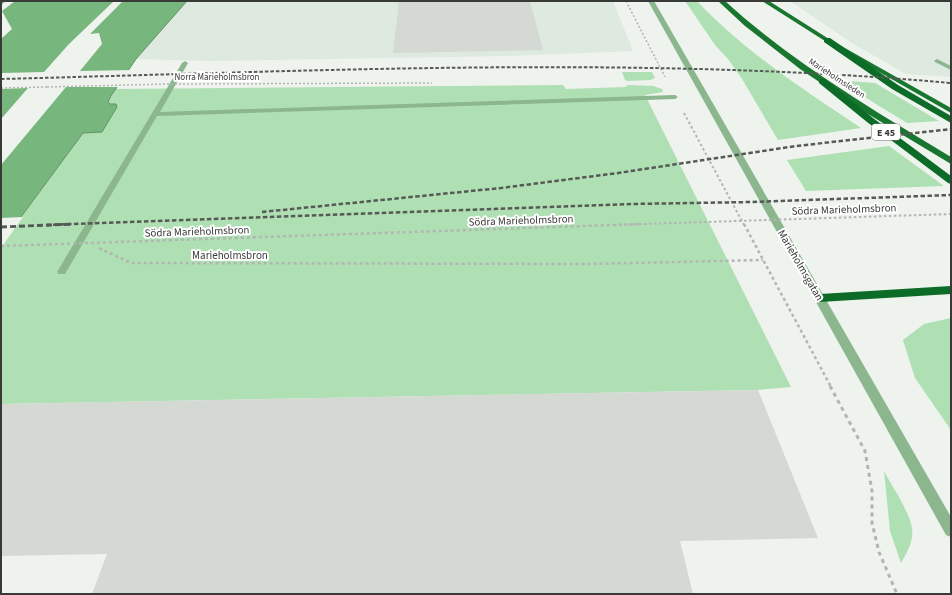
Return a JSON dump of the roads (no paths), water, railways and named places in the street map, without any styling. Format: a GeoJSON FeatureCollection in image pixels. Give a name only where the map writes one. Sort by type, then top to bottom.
{"type":"FeatureCollection","features":[{"type":"Feature","properties":{"kind":"highway","name":"Marieholmsleden"},"geometry":{"type":"LineString","coordinates":[[721,1],[776,48],[822,81],[951,162]]}},
{"type":"Feature","properties":{"kind":"highway"},"geometry":{"type":"LineString","coordinates":[[765,1],[771,3],[827,40],[895,87],[951,120]]}},
{"type":"Feature","properties":{"kind":"highway"},"geometry":{"type":"LineString","coordinates":[[827,40],[951,110]]}},
{"type":"Feature","properties":{"kind":"highway","name":"E 45"},"geometry":{"type":"LineString","coordinates":[[822,81],[870,120],[951,181]]}},
{"type":"Feature","properties":{"kind":"highway"},"geometry":{"type":"LineString","coordinates":[[820,298],[951,290]]}},
{"type":"Feature","properties":{"kind":"street","name":"Marieholmsgatan"},"geometry":{"type":"LineString","coordinates":[[651,1],[951,530]]}},
{"type":"Feature","properties":{"kind":"street"},"geometry":{"type":"LineString","coordinates":[[937,61],[951,68]]}},
{"type":"Feature","properties":{"kind":"street"},"geometry":{"type":"LineString","coordinates":[[62,272],[185,63]]}},
{"type":"Feature","properties":{"kind":"street"},"geometry":{"type":"LineString","coordinates":[[155,114],[675,97]]}},
{"type":"Feature","properties":{"kind":"railway"},"geometry":{"type":"LineString","coordinates":[[1,79],[358,69],[595,67],[714,69],[832,74],[951,83]]}},
{"type":"Feature","properties":{"kind":"railway"},"geometry":{"type":"LineString","coordinates":[[262,212],[501,188],[618,173],[796,146],[951,129]]}},
{"type":"Feature","properties":{"kind":"railway"},"geometry":{"type":"LineString","coordinates":[[68,224],[631,204],[752,202],[951,195]]}},
{"type":"Feature","properties":{"kind":"railway"},"geometry":{"type":"LineString","coordinates":[[1,227],[68,224]]}},
{"type":"Feature","properties":{"kind":"railway"},"geometry":{"type":"LineString","coordinates":[[46,225],[68,224]]}},
{"type":"Feature","properties":{"kind":"railway"},"geometry":{"type":"LineString","coordinates":[[68,224],[73,224]]}}]}
